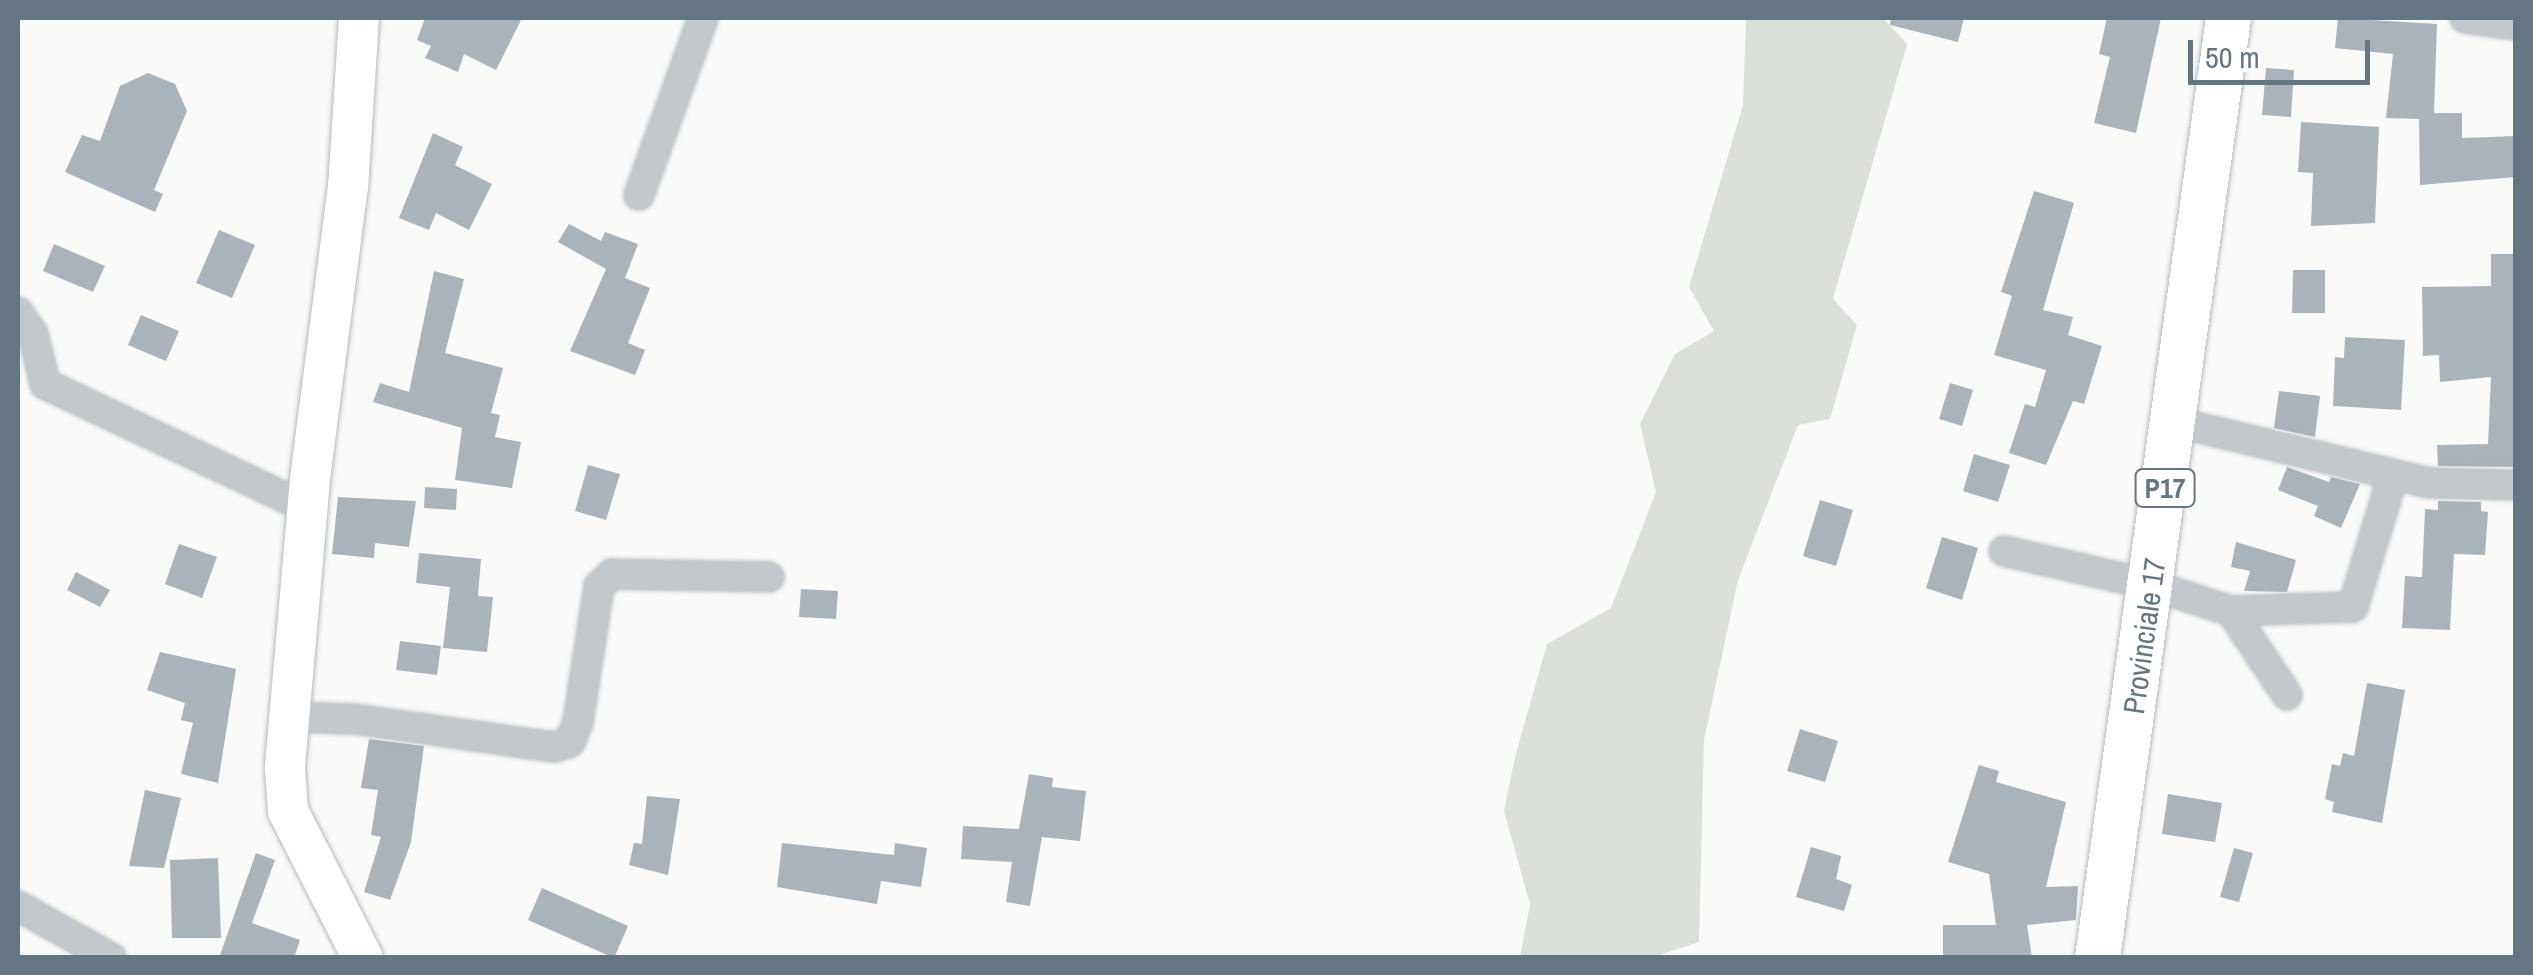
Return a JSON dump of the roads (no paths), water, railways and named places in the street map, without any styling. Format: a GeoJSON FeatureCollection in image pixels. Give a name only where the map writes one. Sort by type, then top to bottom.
{"type":"FeatureCollection","features":[{"type":"Feature","properties":{"kind":"main road","name":"Provinciale 17"},"geometry":{"type":"LineString","coordinates":[[2097,958],[2175,422],[2228,18]]}},
{"type":"Feature","properties":{"kind":"street"},"geometry":{"type":"LineString","coordinates":[[360,18],[348,186],[307,508],[290,717],[288,811],[362,958]]}},
{"type":"Feature","properties":{"kind":"street"},"geometry":{"type":"LineString","coordinates":[[639,196],[702,18]]}},
{"type":"Feature","properties":{"kind":"street"},"geometry":{"type":"LineString","coordinates":[[2465,18],[2516,25]]}},
{"type":"Feature","properties":{"kind":"street"},"geometry":{"type":"LineString","coordinates":[[18,312],[33,334],[45,384],[307,508]]}},
{"type":"Feature","properties":{"kind":"street"},"geometry":{"type":"LineString","coordinates":[[2175,422],[2461,488],[2516,486]]}},
{"type":"Feature","properties":{"kind":"street"},"geometry":{"type":"LineString","coordinates":[[2004,551],[2151,584],[2231,611],[2352,607],[2392,475]]}},
{"type":"Feature","properties":{"kind":"street"},"geometry":{"type":"LineString","coordinates":[[290,717],[370,721],[554,747],[570,742],[578,722],[600,586],[612,574],[769,577]]}},
{"type":"Feature","properties":{"kind":"street"},"geometry":{"type":"LineString","coordinates":[[2231,611],[2287,695]]}},
{"type":"Feature","properties":{"kind":"street"},"geometry":{"type":"LineString","coordinates":[[18,906],[110,958]]}}]}
